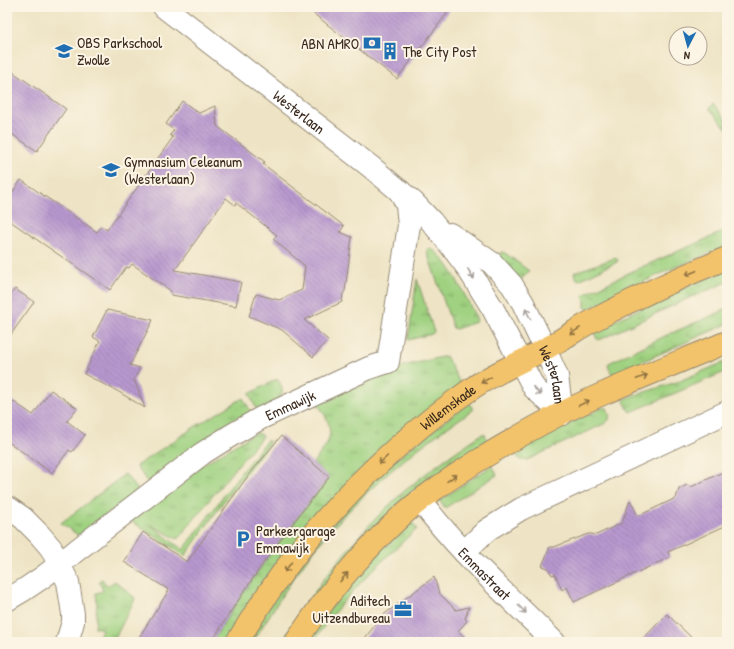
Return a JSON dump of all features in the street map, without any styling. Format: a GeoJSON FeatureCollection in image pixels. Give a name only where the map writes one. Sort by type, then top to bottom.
{"type":"FeatureCollection","features":[{"type":"Feature","properties":{"kind":"main road","name":"Willemskade"},"geometry":{"type":"LineString","coordinates":[[237,642],[262,602],[301,548],[334,509],[360,481],[385,458],[448,406],[476,386],[545,349],[593,320],[685,275],[727,258]]}},
{"type":"Feature","properties":{"kind":"main road"},"geometry":{"type":"LineString","coordinates":[[296,642],[332,590],[396,520],[420,500],[457,474],[496,450],[606,392],[727,342]]}},
{"type":"Feature","properties":{"kind":"street","name":"Westerlaan"},"geometry":{"type":"LineString","coordinates":[[164,7],[400,191],[431,221],[467,267],[493,309],[534,388],[562,414]]}},
{"type":"Feature","properties":{"kind":"street","name":"Emmawijk"},"geometry":{"type":"LineString","coordinates":[[7,600],[59,566],[77,550],[197,457],[230,436],[268,415],[369,368],[388,362],[409,224],[407,206],[400,191]]}},
{"type":"Feature","properties":{"kind":"street","name":"Westerlaan"},"geometry":{"type":"LineString","coordinates":[[431,221],[492,263],[512,285],[523,303],[557,376],[562,414]]}},
{"type":"Feature","properties":{"kind":"street"},"geometry":{"type":"LineString","coordinates":[[464,552],[486,530],[521,509],[727,412]]}},
{"type":"Feature","properties":{"kind":"street","name":"Emmastraat"},"geometry":{"type":"LineString","coordinates":[[420,500],[436,521],[464,552],[554,642]]}},
{"type":"Feature","properties":{"kind":"street"},"geometry":{"type":"LineString","coordinates":[[7,507],[23,518],[51,548],[68,582],[73,622],[67,642]]}},
{"type":"Feature","properties":{"kind":"green space"},"geometry":{"type":"Polygon","coordinates":[[[713,104],[727,121],[727,129],[709,108],[713,104]]]}},
{"type":"Feature","properties":{"kind":"green space"},"geometry":{"type":"Polygon","coordinates":[[[727,230],[727,246],[664,272],[587,309],[585,307],[585,300],[583,296],[585,294],[637,269],[727,230]]]}},
{"type":"Feature","properties":{"kind":"green space"},"geometry":{"type":"Polygon","coordinates":[[[428,248],[435,251],[449,268],[477,320],[476,322],[456,329],[453,328],[428,255],[428,248]]]}},
{"type":"Feature","properties":{"kind":"green space"},"geometry":{"type":"Polygon","coordinates":[[[501,252],[505,253],[529,271],[520,281],[499,256],[501,252]]]}},
{"type":"Feature","properties":{"kind":"green space"},"geometry":{"type":"Polygon","coordinates":[[[615,258],[618,260],[617,262],[579,280],[574,273],[575,272],[615,258]]]}},
{"type":"Feature","properties":{"kind":"green space"},"geometry":{"type":"Polygon","coordinates":[[[727,270],[727,282],[599,340],[597,339],[594,332],[595,330],[675,292],[727,270]]]}},
{"type":"Feature","properties":{"kind":"green space"},"geometry":{"type":"Polygon","coordinates":[[[417,279],[434,332],[432,334],[408,340],[417,279]]]}},
{"type":"Feature","properties":{"kind":"green space"},"geometry":{"type":"Polygon","coordinates":[[[727,309],[727,324],[612,374],[608,366],[609,363],[665,336],[727,309]]]}},
{"type":"Feature","properties":{"kind":"green space"},"geometry":{"type":"Polygon","coordinates":[[[446,356],[460,383],[459,385],[232,633],[226,642],[212,642],[239,599],[268,558],[329,478],[313,463],[326,445],[330,434],[326,417],[316,403],[378,372],[446,356]]]}},
{"type":"Feature","properties":{"kind":"green space"},"geometry":{"type":"Polygon","coordinates":[[[727,361],[727,371],[631,412],[624,401],[632,396],[677,382],[727,361]]]}},
{"type":"Feature","properties":{"kind":"green space"},"geometry":{"type":"Polygon","coordinates":[[[277,379],[281,385],[281,396],[274,403],[258,412],[249,394],[277,379]]]}},
{"type":"Feature","properties":{"kind":"green space"},"geometry":{"type":"Polygon","coordinates":[[[243,398],[253,415],[148,483],[136,466],[196,426],[243,398]]]}},
{"type":"Feature","properties":{"kind":"green space"},"geometry":{"type":"Polygon","coordinates":[[[469,402],[473,410],[472,411],[426,443],[384,477],[344,516],[308,558],[279,600],[253,642],[246,642],[273,597],[371,479],[469,402]]]}},
{"type":"Feature","properties":{"kind":"green space"},"geometry":{"type":"Polygon","coordinates":[[[604,407],[607,408],[610,416],[606,423],[527,460],[520,460],[515,454],[516,451],[604,407]]]}},
{"type":"Feature","properties":{"kind":"green space"},"geometry":{"type":"Polygon","coordinates":[[[257,432],[263,436],[179,538],[177,539],[151,525],[184,549],[267,440],[270,442],[224,501],[185,556],[131,521],[202,465],[257,432]]]}},
{"type":"Feature","properties":{"kind":"green space"},"geometry":{"type":"Polygon","coordinates":[[[482,434],[485,434],[488,442],[434,476],[289,642],[282,642],[304,607],[328,574],[354,542],[382,512],[418,480],[482,434]]]}},
{"type":"Feature","properties":{"kind":"green space"},"geometry":{"type":"Polygon","coordinates":[[[491,466],[497,475],[445,508],[440,500],[491,466]]]}},
{"type":"Feature","properties":{"kind":"green space"},"geometry":{"type":"Polygon","coordinates":[[[125,474],[138,490],[79,536],[61,523],[125,474]]]}},
{"type":"Feature","properties":{"kind":"green space"},"geometry":{"type":"Polygon","coordinates":[[[412,522],[417,529],[388,555],[348,596],[313,642],[303,642],[368,562],[412,522]]]}},
{"type":"Feature","properties":{"kind":"green space"},"geometry":{"type":"Polygon","coordinates":[[[102,579],[107,586],[115,581],[135,599],[113,642],[97,642],[102,629],[95,627],[97,603],[96,593],[103,591],[99,581],[102,579]]]}},
{"type":"Feature","properties":{"kind":"building","name":"The City Post"},"geometry":{"type":"Polygon","coordinates":[[[305,7],[452,7],[397,79],[305,7]]]}},
{"type":"Feature","properties":{"kind":"building"},"geometry":{"type":"Polygon","coordinates":[[[7,68],[66,109],[37,151],[7,131],[7,68]]]}},
{"type":"Feature","properties":{"kind":"building"},"geometry":{"type":"Polygon","coordinates":[[[182,101],[199,113],[215,106],[217,126],[265,162],[263,164],[344,226],[340,232],[352,237],[345,291],[342,302],[304,320],[328,340],[313,357],[282,330],[249,316],[256,294],[279,300],[302,290],[305,266],[273,239],[277,235],[236,203],[235,205],[226,198],[175,270],[241,282],[236,306],[171,295],[171,291],[132,264],[129,268],[126,267],[110,290],[7,219],[7,200],[21,180],[97,232],[101,226],[107,230],[173,137],[170,135],[174,130],[166,124],[182,101]]]}},
{"type":"Feature","properties":{"kind":"building"},"geometry":{"type":"Polygon","coordinates":[[[15,289],[34,302],[7,340],[7,299],[15,289]]]}},
{"type":"Feature","properties":{"kind":"building"},"geometry":{"type":"Polygon","coordinates":[[[107,310],[153,320],[130,365],[140,368],[134,380],[145,408],[119,392],[84,374],[100,341],[93,337],[107,310]]]}},
{"type":"Feature","properties":{"kind":"building"},"geometry":{"type":"Polygon","coordinates":[[[51,390],[77,408],[67,421],[85,435],[72,452],[69,450],[52,473],[7,441],[7,397],[33,415],[51,390]]]}},
{"type":"Feature","properties":{"kind":"building","name":"Parkeergarage Emmawijk"},"geometry":{"type":"Polygon","coordinates":[[[281,436],[329,477],[264,562],[212,642],[136,642],[169,590],[124,562],[143,532],[187,562],[245,480],[281,436]]]}},
{"type":"Feature","properties":{"kind":"building"},"geometry":{"type":"Polygon","coordinates":[[[727,470],[727,525],[668,552],[670,557],[574,602],[567,587],[562,590],[555,574],[552,575],[548,568],[542,566],[550,547],[554,547],[588,534],[596,535],[622,523],[630,500],[638,516],[676,498],[679,489],[687,485],[691,487],[727,470]]]}},
{"type":"Feature","properties":{"kind":"building"},"geometry":{"type":"Polygon","coordinates":[[[434,577],[439,593],[456,610],[469,607],[465,619],[467,621],[458,631],[470,642],[362,642],[382,616],[434,577]]]}},
{"type":"Feature","properties":{"kind":"building"},"geometry":{"type":"Polygon","coordinates":[[[667,614],[696,642],[640,642],[667,614]]]}},
{"type":"Feature","properties":{"kind":"place","name":"ABN AMRO"},"geometry":{"type":"Point","coordinates":[372,43]}},
{"type":"Feature","properties":{"kind":"place","name":"OBS Parkschool Zwolle"},"geometry":{"type":"Point","coordinates":[64,51]}},
{"type":"Feature","properties":{"kind":"place","name":"The City Post"},"geometry":{"type":"Point","coordinates":[390,51]}},
{"type":"Feature","properties":{"kind":"place","name":"Gymnasium Celeanum (Westerlaan)"},"geometry":{"type":"Point","coordinates":[111,170]}},
{"type":"Feature","properties":{"kind":"place","name":"Parkeergarage Emmawijk"},"geometry":{"type":"Point","coordinates":[243,539]}},
{"type":"Feature","properties":{"kind":"place","name":"Aditech Uitzendbureau"},"geometry":{"type":"Point","coordinates":[403,609]}}]}
